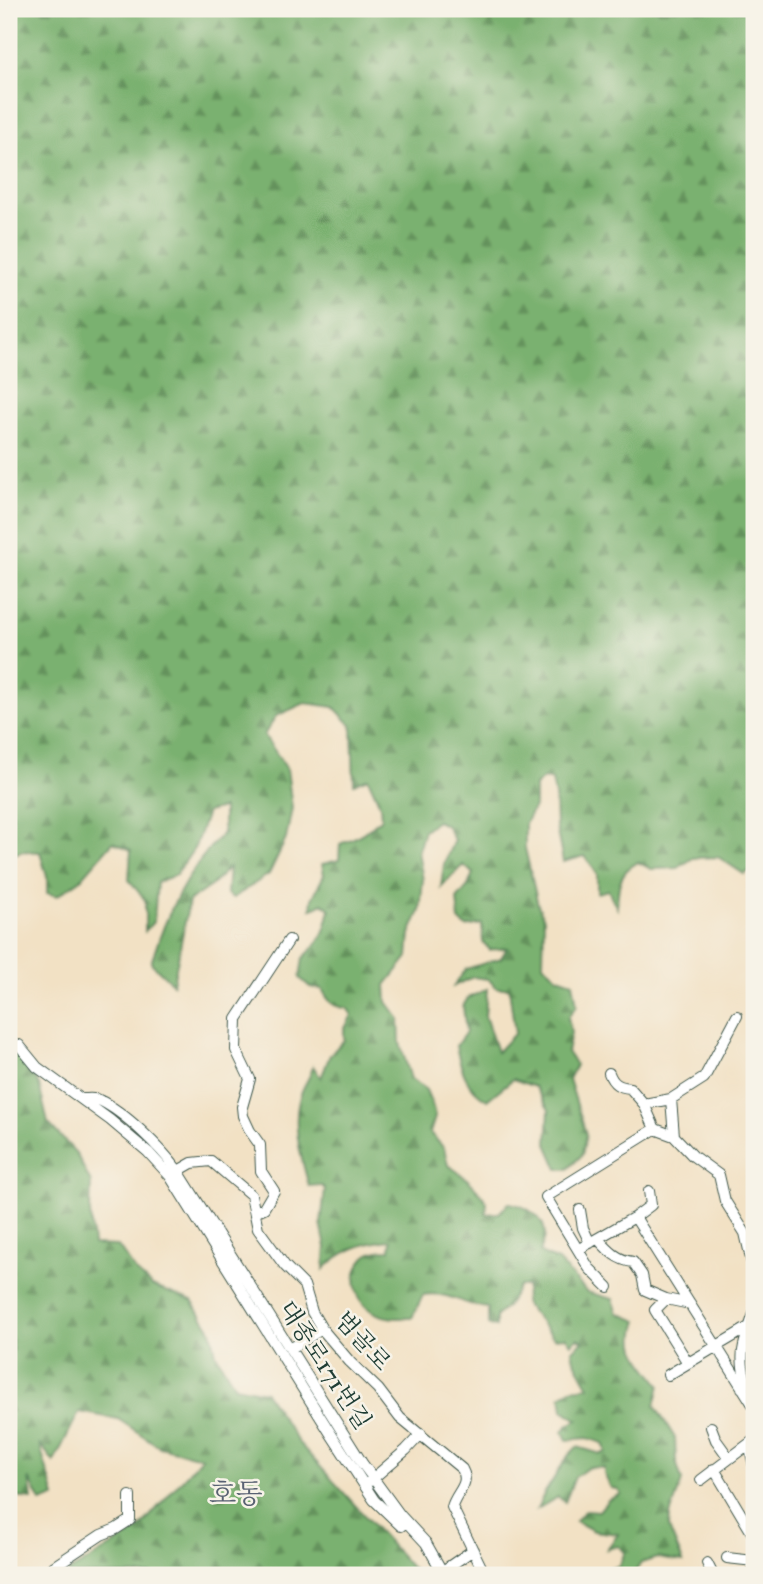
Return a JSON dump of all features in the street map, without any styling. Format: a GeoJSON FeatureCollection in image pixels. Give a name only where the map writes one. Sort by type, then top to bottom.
{"type":"FeatureCollection","features":[{"type":"Feature","properties":{"kind":"street"},"geometry":{"type":"LineString","coordinates":[[256,1212],[264,1208],[274,1191],[261,1171],[260,1145],[250,1132],[243,1115],[242,1107],[250,1079],[236,1050],[237,1019],[289,940]]}},
{"type":"Feature","properties":{"kind":"street"},"geometry":{"type":"LineString","coordinates":[[644,1104],[671,1099],[704,1078],[737,1016]]}},
{"type":"Feature","properties":{"kind":"street","name":"대종로171번길"},"geometry":{"type":"LineString","coordinates":[[19,1045],[37,1068],[83,1098],[97,1099],[126,1119],[164,1153],[174,1174],[290,1349],[369,1482],[426,1543],[443,1575]]}},
{"type":"Feature","properties":{"kind":"street"},"geometry":{"type":"LineString","coordinates":[[609,1073],[611,1080],[619,1087],[630,1084],[644,1104],[655,1129],[674,1136],[719,1175],[725,1201],[745,1233],[754,1272]]}},
{"type":"Feature","properties":{"kind":"street"},"geometry":{"type":"LineString","coordinates":[[671,1099],[674,1136]]}},
{"type":"Feature","properties":{"kind":"street"},"geometry":{"type":"LineString","coordinates":[[608,1287],[589,1268],[546,1197],[655,1129]]}},
{"type":"Feature","properties":{"kind":"street","name":"범골로"},"geometry":{"type":"LineString","coordinates":[[174,1174],[192,1163],[211,1161],[247,1190],[255,1204],[258,1228],[285,1266],[304,1285],[312,1312],[322,1329],[349,1362],[378,1389],[395,1412],[449,1456],[465,1474],[466,1483],[452,1507],[485,1575]]}},
{"type":"Feature","properties":{"kind":"street"},"geometry":{"type":"LineString","coordinates":[[174,1174],[369,1482],[421,1434]]}},
{"type":"Feature","properties":{"kind":"street"},"geometry":{"type":"LineString","coordinates":[[579,1249],[635,1217],[650,1205],[649,1191]]}},
{"type":"Feature","properties":{"kind":"street"},"geometry":{"type":"LineString","coordinates":[[580,1210],[583,1228],[594,1241],[615,1256],[623,1261],[633,1262],[642,1275],[645,1290],[666,1299],[690,1304]]}},
{"type":"Feature","properties":{"kind":"street"},"geometry":{"type":"LineString","coordinates":[[635,1217],[754,1406]]}},
{"type":"Feature","properties":{"kind":"street"},"geometry":{"type":"LineString","coordinates":[[666,1299],[655,1310],[688,1363]]}},
{"type":"Feature","properties":{"kind":"street"},"geometry":{"type":"LineString","coordinates":[[743,1389],[747,1383],[741,1367],[741,1357],[754,1314]]}},
{"type":"Feature","properties":{"kind":"street"},"geometry":{"type":"LineString","coordinates":[[668,1375],[752,1326]]}},
{"type":"Feature","properties":{"kind":"street"},"geometry":{"type":"LineString","coordinates":[[290,1349],[322,1329]]}},
{"type":"Feature","properties":{"kind":"street"},"geometry":{"type":"LineString","coordinates":[[743,1389],[754,1383]]}},
{"type":"Feature","properties":{"kind":"street"},"geometry":{"type":"LineString","coordinates":[[711,1427],[716,1440],[729,1458]]}},
{"type":"Feature","properties":{"kind":"street"},"geometry":{"type":"LineString","coordinates":[[701,1480],[751,1442],[754,1465]]}},
{"type":"Feature","properties":{"kind":"street"},"geometry":{"type":"LineString","coordinates":[[714,1469],[754,1536]]}},
{"type":"Feature","properties":{"kind":"street"},"geometry":{"type":"LineString","coordinates":[[41,1575],[130,1520],[130,1496]]}},
{"type":"Feature","properties":{"kind":"street"},"geometry":{"type":"LineString","coordinates":[[443,1575],[447,1567],[473,1550]]}},
{"type":"Feature","properties":{"kind":"street"},"geometry":{"type":"LineString","coordinates":[[727,1558],[754,1561]]}},
{"type":"Feature","properties":{"kind":"street"},"geometry":{"type":"LineString","coordinates":[[707,1563],[713,1575]]}},
{"type":"Feature","properties":{"kind":"street"},"geometry":{"type":"LineString","coordinates":[[749,1575],[754,1572]]}},
{"type":"Feature","properties":{"kind":"green space"},"geometry":{"type":"Polygon","coordinates":[[[9,9],[754,9],[754,869],[744,874],[718,857],[693,858],[678,868],[651,869],[638,862],[623,875],[617,908],[608,890],[597,893],[597,874],[585,856],[563,862],[556,827],[552,780],[544,778],[535,786],[535,805],[525,823],[525,848],[538,905],[544,919],[543,964],[558,977],[573,982],[577,1005],[568,1017],[571,1033],[567,1052],[576,1065],[569,1079],[586,1134],[582,1155],[568,1169],[558,1169],[547,1144],[549,1110],[535,1087],[513,1079],[487,1100],[469,1084],[462,1070],[456,1046],[466,1032],[463,1006],[468,998],[487,989],[485,1016],[497,1052],[515,1033],[509,988],[497,988],[488,979],[473,977],[454,986],[466,969],[501,958],[507,948],[490,950],[483,942],[482,924],[466,927],[459,920],[457,899],[468,886],[473,873],[463,865],[441,887],[444,864],[454,840],[447,826],[437,821],[424,830],[418,851],[423,880],[420,911],[410,934],[408,957],[386,985],[387,1002],[399,1018],[400,1043],[411,1079],[426,1090],[435,1117],[430,1133],[444,1148],[448,1165],[483,1196],[487,1202],[486,1214],[499,1213],[509,1203],[522,1206],[533,1213],[544,1229],[545,1236],[540,1253],[558,1261],[587,1292],[613,1299],[618,1313],[638,1321],[635,1332],[636,1349],[660,1385],[655,1406],[675,1438],[676,1461],[682,1481],[670,1515],[669,1528],[683,1562],[657,1558],[641,1563],[633,1575],[601,1575],[601,1572],[619,1566],[625,1552],[618,1546],[607,1549],[618,1534],[594,1531],[575,1521],[586,1510],[599,1511],[608,1500],[621,1494],[618,1489],[611,1488],[604,1468],[589,1467],[575,1477],[565,1502],[558,1497],[537,1509],[568,1456],[577,1447],[601,1454],[606,1452],[603,1443],[587,1438],[567,1440],[563,1432],[567,1426],[578,1420],[563,1410],[561,1396],[571,1389],[589,1387],[572,1351],[583,1341],[578,1338],[571,1344],[566,1337],[554,1338],[524,1303],[527,1286],[519,1286],[507,1306],[496,1316],[496,1327],[488,1324],[488,1308],[441,1295],[423,1295],[412,1318],[382,1316],[367,1308],[356,1288],[359,1265],[366,1256],[376,1251],[390,1250],[391,1240],[354,1248],[324,1269],[326,1247],[321,1224],[325,1189],[321,1185],[309,1186],[298,1139],[297,1114],[302,1091],[313,1066],[321,1078],[330,1055],[344,1040],[344,1030],[352,1015],[347,1008],[332,1003],[322,989],[310,987],[300,978],[303,958],[321,937],[330,909],[323,903],[311,909],[312,899],[324,875],[322,864],[339,860],[340,844],[362,834],[381,818],[380,805],[368,778],[354,784],[352,726],[334,707],[305,703],[276,716],[264,735],[287,769],[292,808],[286,839],[269,874],[233,898],[227,894],[229,867],[212,885],[189,901],[173,984],[151,963],[179,894],[198,863],[223,833],[223,808],[207,812],[195,847],[176,875],[157,882],[154,921],[145,931],[145,900],[129,880],[131,850],[113,842],[80,880],[57,896],[47,893],[47,877],[40,852],[22,851],[9,856],[9,9]]]}},
{"type":"Feature","properties":{"kind":"green space"},"geometry":{"type":"Polygon","coordinates":[[[9,1038],[39,1085],[48,1123],[76,1153],[91,1183],[93,1245],[118,1246],[137,1273],[152,1286],[192,1301],[211,1330],[216,1354],[235,1386],[265,1392],[298,1442],[418,1575],[68,1575],[137,1531],[202,1457],[160,1447],[118,1419],[79,1412],[54,1462],[39,1443],[55,1497],[41,1502],[29,1478],[32,1499],[9,1496],[9,1352],[13,1350],[9,1336],[9,1038]]]}},
{"type":"Feature","properties":{"kind":"district","name":"호동"},"geometry":{"type":"Point","coordinates":[236,1493]}}]}
